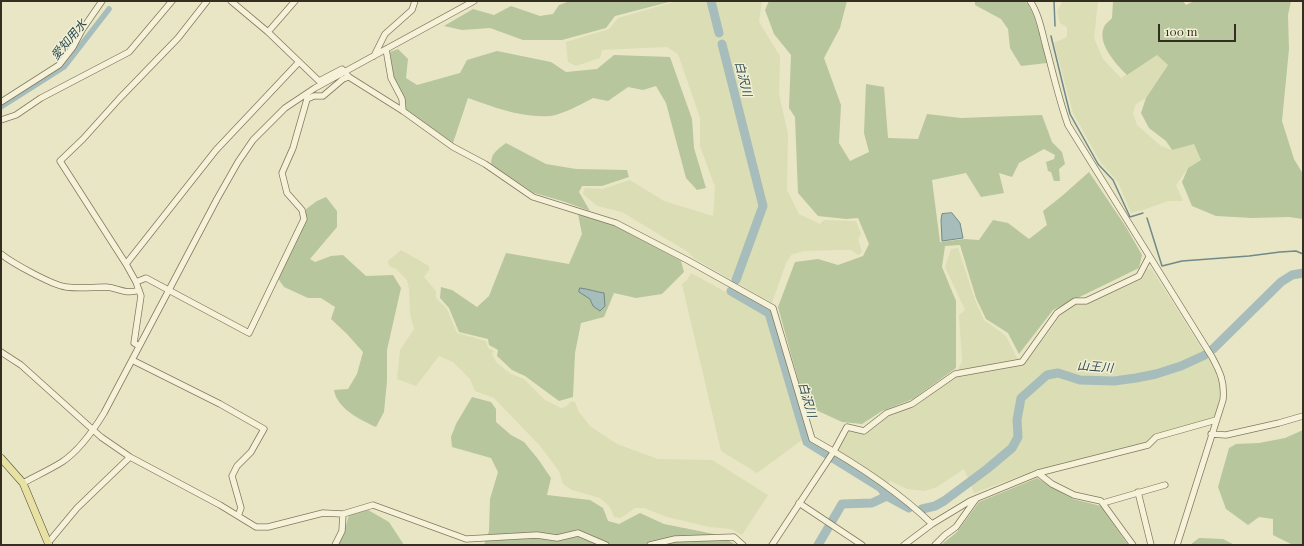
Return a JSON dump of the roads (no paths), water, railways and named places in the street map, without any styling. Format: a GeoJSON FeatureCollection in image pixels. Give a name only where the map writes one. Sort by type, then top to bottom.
{"type":"FeatureCollection","features":[{"type":"Feature","properties":{"kind":"main road"},"geometry":{"type":"LineString","coordinates":[[1,458],[23,483],[48,544]]}},
{"type":"Feature","properties":{"kind":"street"},"geometry":{"type":"LineString","coordinates":[[1,102],[59,65],[73,47],[82,30],[102,1]]}},
{"type":"Feature","properties":{"kind":"street"},"geometry":{"type":"LineString","coordinates":[[1,120],[16,115],[41,98],[129,52],[170,3],[163,1]]}},
{"type":"Feature","properties":{"kind":"street"},"geometry":{"type":"LineString","coordinates":[[139,346],[134,343],[141,296],[136,282],[60,162],[84,139],[119,99],[178,38],[207,1]]}},
{"type":"Feature","properties":{"kind":"street"},"geometry":{"type":"LineString","coordinates":[[230,1],[268,32],[320,81],[342,69],[349,77],[453,147],[485,164],[533,197],[616,223],[689,261],[773,308],[812,439],[834,451],[893,490],[932,524]]}},
{"type":"Feature","properties":{"kind":"street"},"geometry":{"type":"LineString","coordinates":[[268,32],[295,1]]}},
{"type":"Feature","properties":{"kind":"street"},"geometry":{"type":"LineString","coordinates":[[374,56],[385,34],[412,10],[415,1]]}},
{"type":"Feature","properties":{"kind":"street"},"geometry":{"type":"LineString","coordinates":[[23,483],[62,462],[78,448],[93,430],[104,413],[217,199],[252,140],[285,108],[315,88],[474,1]]}},
{"type":"Feature","properties":{"kind":"street"},"geometry":{"type":"LineString","coordinates":[[1030,1],[1034,8],[1042,33],[1062,110],[1068,125],[1206,349],[1212,356],[1224,384],[1223,400],[1177,545]]}},
{"type":"Feature","properties":{"kind":"street"},"geometry":{"type":"LineString","coordinates":[[386,49],[391,78],[402,99],[403,112]]}},
{"type":"Feature","properties":{"kind":"street"},"geometry":{"type":"LineString","coordinates":[[126,264],[216,150],[299,62]]}},
{"type":"Feature","properties":{"kind":"street"},"geometry":{"type":"LineString","coordinates":[[136,282],[146,278],[249,333],[304,219],[302,210],[287,193],[282,173],[293,148],[308,99],[314,96],[323,96],[343,79],[349,77]]}},
{"type":"Feature","properties":{"kind":"street"},"geometry":{"type":"LineString","coordinates":[[1,254],[9,260],[64,287],[106,287],[129,292],[139,290]]}},
{"type":"Feature","properties":{"kind":"street"},"geometry":{"type":"LineString","coordinates":[[772,545],[834,451],[847,428],[864,431],[887,413],[912,404],[955,374],[1022,362],[1057,313],[1075,301],[1086,301],[1139,276],[1150,257]]}},
{"type":"Feature","properties":{"kind":"street"},"geometry":{"type":"LineString","coordinates":[[1,352],[22,365],[93,430],[130,457],[256,526],[268,527],[323,513],[344,514],[373,505],[466,539],[537,535],[557,538],[578,533],[606,545]]}},
{"type":"Feature","properties":{"kind":"street"},"geometry":{"type":"LineString","coordinates":[[132,360],[220,404],[264,429],[251,452],[237,466],[232,476],[241,508],[238,516]]}},
{"type":"Feature","properties":{"kind":"street"},"geometry":{"type":"LineString","coordinates":[[1211,434],[1226,435],[1303,416]]}},
{"type":"Feature","properties":{"kind":"street"},"geometry":{"type":"LineString","coordinates":[[904,545],[932,524],[976,499],[1038,473],[1148,445],[1156,437],[1216,420]]}},
{"type":"Feature","properties":{"kind":"street"},"geometry":{"type":"LineString","coordinates":[[48,544],[77,508],[130,457]]}},
{"type":"Feature","properties":{"kind":"street"},"geometry":{"type":"LineString","coordinates":[[1038,473],[1052,484],[1074,495],[1101,501],[1133,545]]}},
{"type":"Feature","properties":{"kind":"street"},"geometry":{"type":"LineString","coordinates":[[1103,503],[1165,485]]}},
{"type":"Feature","properties":{"kind":"street"},"geometry":{"type":"LineString","coordinates":[[1138,492],[1152,545]]}},
{"type":"Feature","properties":{"kind":"street"},"geometry":{"type":"LineString","coordinates":[[935,545],[945,534],[956,527],[976,499]]}},
{"type":"Feature","properties":{"kind":"street"},"geometry":{"type":"LineString","coordinates":[[799,503],[862,545]]}},
{"type":"Feature","properties":{"kind":"street"},"geometry":{"type":"LineString","coordinates":[[335,545],[342,530],[344,514]]}},
{"type":"Feature","properties":{"kind":"street"},"geometry":{"type":"LineString","coordinates":[[650,545],[676,539],[734,537],[743,545]]}},
{"type":"Feature","properties":{"kind":"water"},"geometry":{"type":"Polygon","coordinates":[[[952,213],[960,223],[963,238],[942,241],[942,214],[952,213]]]}},
{"type":"Feature","properties":{"kind":"water"},"geometry":{"type":"Polygon","coordinates":[[[580,288],[604,293],[605,306],[600,311],[593,306],[590,299],[579,292],[580,288]]]}},
{"type":"Feature","properties":{"kind":"waterway","name":"白沢川"},"geometry":{"type":"LineString","coordinates":[[711,1],[719,33]]}},
{"type":"Feature","properties":{"kind":"waterway"},"geometry":{"type":"LineString","coordinates":[[1054,1],[1055,26]]}},
{"type":"Feature","properties":{"kind":"waterway","name":"愛知用水"},"geometry":{"type":"LineString","coordinates":[[1,107],[64,67],[109,9]]}},
{"type":"Feature","properties":{"kind":"waterway"},"geometry":{"type":"LineString","coordinates":[[1051,36],[1070,114],[1098,164],[1113,180],[1130,217],[1143,213]]}},
{"type":"Feature","properties":{"kind":"waterway","name":"白沢川"},"geometry":{"type":"LineString","coordinates":[[722,44],[763,206],[736,280]]}},
{"type":"Feature","properties":{"kind":"waterway"},"geometry":{"type":"LineString","coordinates":[[1147,218],[1162,266],[1182,261],[1280,252],[1296,251],[1303,254]]}},
{"type":"Feature","properties":{"kind":"waterway","name":"山王川"},"geometry":{"type":"LineString","coordinates":[[922,509],[935,506],[944,501],[1012,448],[1018,437],[1017,420],[1021,398],[1047,375],[1058,373],[1080,380],[1114,381],[1156,374],[1181,366],[1205,355],[1213,349],[1281,282],[1292,275],[1303,273]]}},
{"type":"Feature","properties":{"kind":"waterway","name":"白沢川"},"geometry":{"type":"LineString","coordinates":[[731,291],[769,313],[807,442],[881,488],[887,496],[909,508]]}},
{"type":"Feature","properties":{"kind":"waterway","name":"山王川"},"geometry":{"type":"LineString","coordinates":[[818,545],[842,504],[872,503],[887,496]]}}]}
